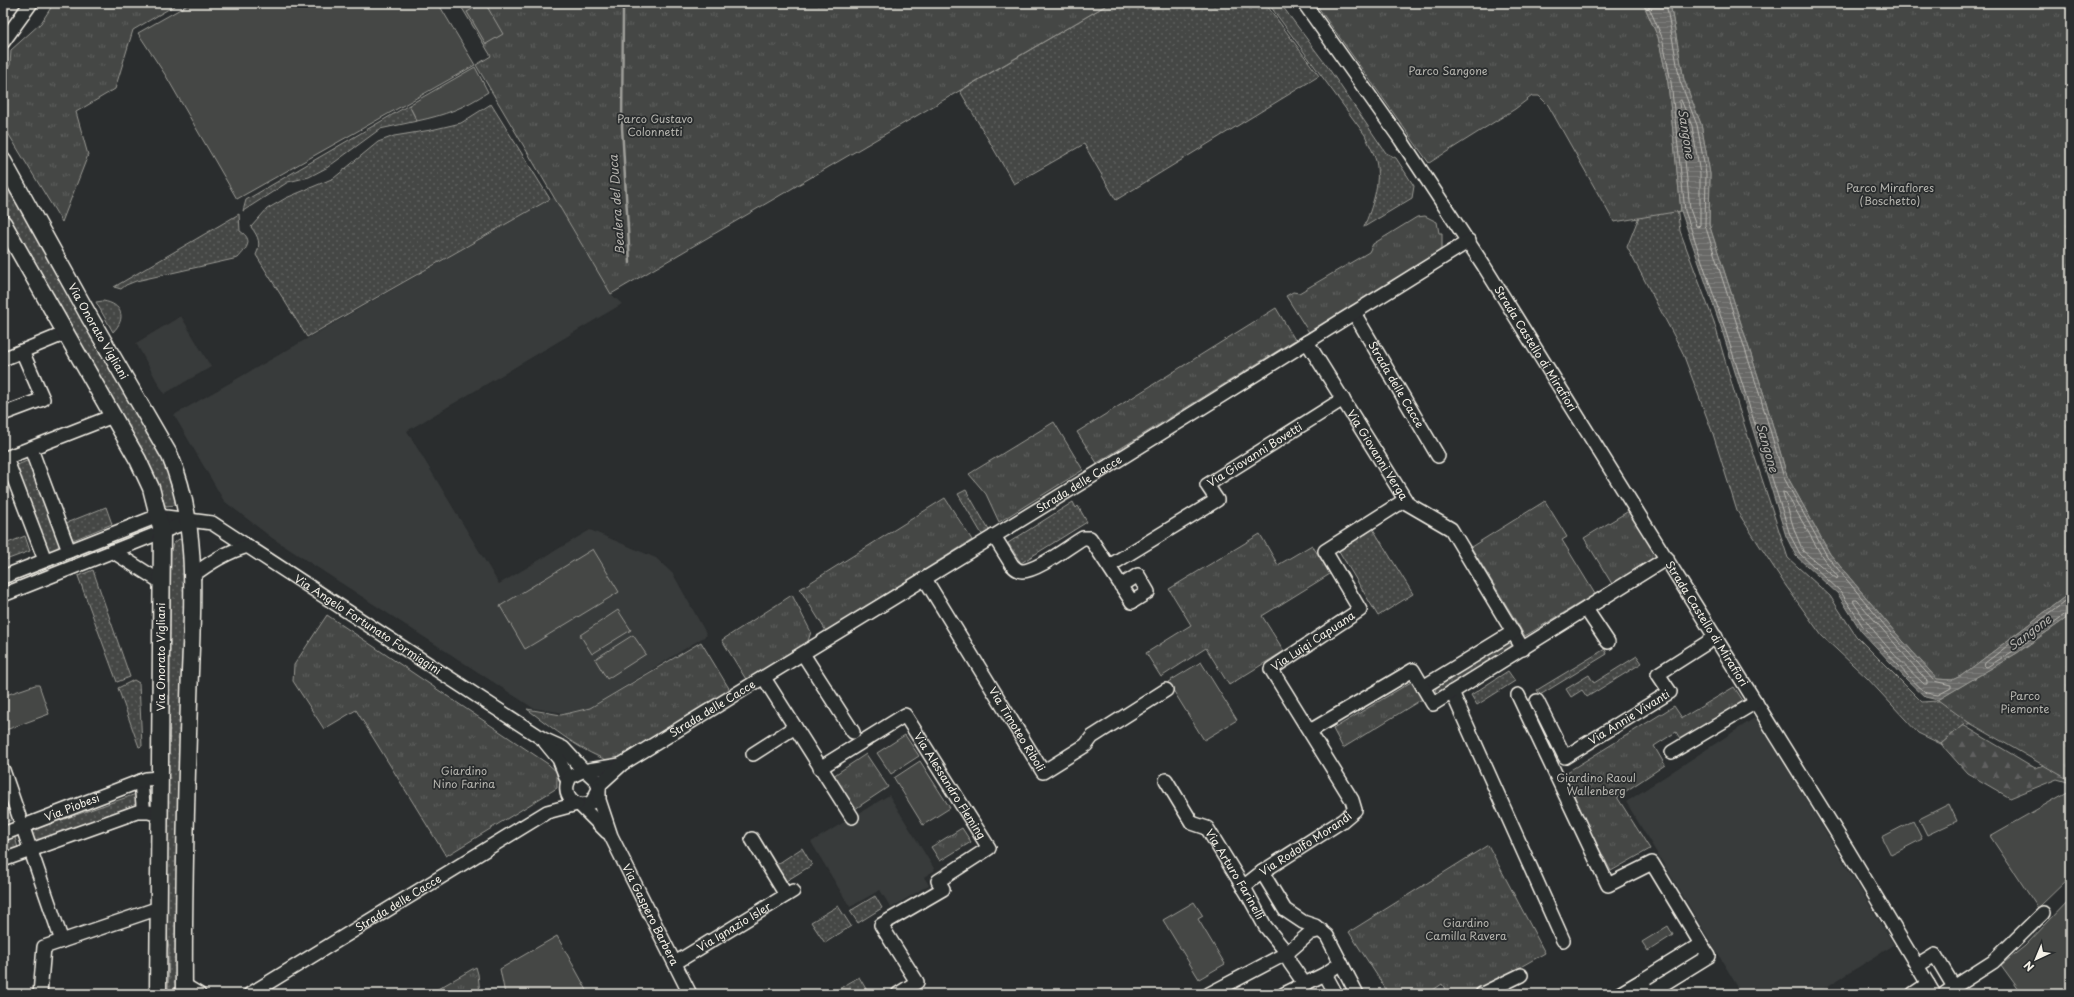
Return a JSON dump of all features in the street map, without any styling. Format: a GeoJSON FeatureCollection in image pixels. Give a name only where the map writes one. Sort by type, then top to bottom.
{"type":"FeatureCollection","features":[{"type":"Feature","properties":{"kind":"main road","name":"Via Onorato Vigliani"},"geometry":{"type":"LineString","coordinates":[[3,161],[90,318],[170,456],[180,479],[189,521],[191,577],[184,989]]}},
{"type":"Feature","properties":{"kind":"main road","name":"Via Onorato Vigliani"},"geometry":{"type":"LineString","coordinates":[[3,223],[138,460],[151,488],[162,531],[158,994]]}},
{"type":"Feature","properties":{"kind":"street","name":"Strada Castello di Mirafiori"},"geometry":{"type":"LineString","coordinates":[[1304,3],[1347,61],[1467,238],[1716,637],[1931,989]]}},
{"type":"Feature","properties":{"kind":"street"},"geometry":{"type":"LineString","coordinates":[[3,42],[29,4]]}},
{"type":"Feature","properties":{"kind":"street","name":"Strada delle Cacce"},"geometry":{"type":"LineString","coordinates":[[250,994],[547,812],[592,802],[598,794],[599,787],[622,764],[804,654],[1354,313],[1467,238]]}},
{"type":"Feature","properties":{"kind":"street","name":"Strada delle Cacce"},"geometry":{"type":"LineString","coordinates":[[1354,313],[1438,456]]}},
{"type":"Feature","properties":{"kind":"street"},"geometry":{"type":"LineString","coordinates":[[3,359],[66,333]]}},
{"type":"Feature","properties":{"kind":"street","name":"Via Giovanni Verga"},"geometry":{"type":"LineString","coordinates":[[1307,342],[1405,500],[1412,508],[1451,529],[1513,632]]}},
{"type":"Feature","properties":{"kind":"street"},"geometry":{"type":"LineString","coordinates":[[3,414],[43,399],[22,351]]}},
{"type":"Feature","properties":{"kind":"street","name":"Via Giovanni Bovetti"},"geometry":{"type":"LineString","coordinates":[[1109,566],[1217,500],[1207,485],[1343,399]]}},
{"type":"Feature","properties":{"kind":"street"},"geometry":{"type":"LineString","coordinates":[[45,560],[5,458],[113,416]]}},
{"type":"Feature","properties":{"kind":"street"},"geometry":{"type":"LineString","coordinates":[[31,448],[69,551]]}},
{"type":"Feature","properties":{"kind":"street","name":"Via Luigi Capuana"},"geometry":{"type":"LineString","coordinates":[[1310,731],[1271,669],[1360,610],[1325,551],[1405,500]]}},
{"type":"Feature","properties":{"kind":"street"},"geometry":{"type":"LineString","coordinates":[[3,577],[158,516]]}},
{"type":"Feature","properties":{"kind":"street","name":"Via Angelo Fortunato Formiggini"},"geometry":{"type":"LineString","coordinates":[[158,516],[212,523],[543,739],[563,748],[585,771]]}},
{"type":"Feature","properties":{"kind":"street"},"geometry":{"type":"LineString","coordinates":[[3,595],[189,521]]}},
{"type":"Feature","properties":{"kind":"street"},"geometry":{"type":"LineString","coordinates":[[994,536],[1012,565],[1020,571],[1035,568],[1086,537],[1093,540],[1121,586]]}},
{"type":"Feature","properties":{"kind":"street"},"geometry":{"type":"LineString","coordinates":[[191,577],[211,561],[230,552],[248,546]]}},
{"type":"Feature","properties":{"kind":"street"},"geometry":{"type":"LineString","coordinates":[[112,551],[161,582]]}},
{"type":"Feature","properties":{"kind":"street"},"geometry":{"type":"LineString","coordinates":[[1310,731],[1412,670],[1433,704],[1667,558]]}},
{"type":"Feature","properties":{"kind":"street","name":"Via Timoteo Riboli"},"geometry":{"type":"LineString","coordinates":[[925,579],[1043,772],[1086,745],[1092,737],[1166,690]]}},
{"type":"Feature","properties":{"kind":"street"},"geometry":{"type":"LineString","coordinates":[[1586,609],[1608,642]]}},
{"type":"Feature","properties":{"kind":"street"},"geometry":{"type":"LineString","coordinates":[[1423,687],[1513,632],[1523,649]]}},
{"type":"Feature","properties":{"kind":"street","name":"Via Annie Vivanti"},"geometry":{"type":"LineString","coordinates":[[1537,701],[1565,757],[1670,692],[1658,674],[1716,637]]}},
{"type":"Feature","properties":{"kind":"street"},"geometry":{"type":"LineString","coordinates":[[804,654],[853,732]]}},
{"type":"Feature","properties":{"kind":"street"},"geometry":{"type":"LineString","coordinates":[[764,678],[852,817]]}},
{"type":"Feature","properties":{"kind":"street"},"geometry":{"type":"LineString","coordinates":[[1452,692],[1563,940]]}},
{"type":"Feature","properties":{"kind":"street"},"geometry":{"type":"LineString","coordinates":[[1518,695],[1608,886],[1652,864],[1709,956],[1649,994],[1641,981]]}},
{"type":"Feature","properties":{"kind":"street"},"geometry":{"type":"LineString","coordinates":[[1672,752],[1756,702]]}},
{"type":"Feature","properties":{"kind":"street","name":"Via Alessandro Fleming"},"geometry":{"type":"LineString","coordinates":[[820,768],[905,715],[988,848],[938,881],[943,889],[882,925],[917,982],[898,994]]}},
{"type":"Feature","properties":{"kind":"street"},"geometry":{"type":"LineString","coordinates":[[753,754],[795,727]]}},
{"type":"Feature","properties":{"kind":"street","name":"Via Rodolfo Morandi"},"geometry":{"type":"LineString","coordinates":[[1243,887],[1262,872],[1342,821],[1355,810],[1352,800],[1310,731]]}},
{"type":"Feature","properties":{"kind":"street","name":"Via Angelo Fortunato Formiggini"},"geometry":{"type":"LineString","coordinates":[[543,739],[559,759],[567,785]]}},
{"type":"Feature","properties":{"kind":"street","name":"Strada delle Cacce"},"geometry":{"type":"LineString","coordinates":[[547,812],[574,774],[622,764]]}},
{"type":"Feature","properties":{"kind":"street"},"geometry":{"type":"LineString","coordinates":[[3,770],[32,850],[62,941]]}},
{"type":"Feature","properties":{"kind":"street"},"geometry":{"type":"LineString","coordinates":[[585,771],[594,776],[599,787]]}},
{"type":"Feature","properties":{"kind":"street","name":"Via Piobesi"},"geometry":{"type":"LineString","coordinates":[[3,834],[141,781],[160,778]]}},
{"type":"Feature","properties":{"kind":"street","name":"Via Arturo Farinelli"},"geometry":{"type":"LineString","coordinates":[[1166,780],[1192,823],[1207,828],[1265,926],[1287,953],[1290,963],[1304,983]]}},
{"type":"Feature","properties":{"kind":"street"},"geometry":{"type":"LineString","coordinates":[[141,781],[142,811]]}},
{"type":"Feature","properties":{"kind":"street"},"geometry":{"type":"LineString","coordinates":[[567,785],[569,797],[578,804]]}},
{"type":"Feature","properties":{"kind":"street","name":"Via Gaspero Barbera"},"geometry":{"type":"LineString","coordinates":[[599,787],[600,800],[611,836],[690,994]]}},
{"type":"Feature","properties":{"kind":"street","name":"Via Gaspero Barbera"},"geometry":{"type":"LineString","coordinates":[[578,804],[611,836]]}},
{"type":"Feature","properties":{"kind":"street"},"geometry":{"type":"LineString","coordinates":[[3,860],[142,811],[159,815]]}},
{"type":"Feature","properties":{"kind":"street","name":"Via Ignazio Isler"},"geometry":{"type":"LineString","coordinates":[[675,963],[789,893],[752,839]]}},
{"type":"Feature","properties":{"kind":"street"},"geometry":{"type":"LineString","coordinates":[[1262,872],[1285,910],[1303,922],[1321,930],[1328,936],[1357,994]]}},
{"type":"Feature","properties":{"kind":"street"},"geometry":{"type":"LineString","coordinates":[[40,994],[44,947],[159,908]]}},
{"type":"Feature","properties":{"kind":"street"},"geometry":{"type":"LineString","coordinates":[[1917,966],[1934,955],[1949,990],[1993,962],[2043,913]]}},
{"type":"Feature","properties":{"kind":"street"},"geometry":{"type":"LineString","coordinates":[[1209,994],[1287,953],[1310,933],[1321,930]]}},
{"type":"Feature","properties":{"kind":"street"},"geometry":{"type":"LineString","coordinates":[[1619,994],[1701,944]]}},
{"type":"Feature","properties":{"kind":"street"},"geometry":{"type":"LineString","coordinates":[[1284,994],[1325,974],[1341,963]]}},
{"type":"Feature","properties":{"kind":"street"},"geometry":{"type":"LineString","coordinates":[[1325,974],[1336,994]]}},
{"type":"Feature","properties":{"kind":"street"},"geometry":{"type":"LineString","coordinates":[[1482,994],[1521,975]]}},
{"type":"Feature","properties":{"kind":"street"},"geometry":{"type":"LineString","coordinates":[[184,989],[199,994]]}},
{"type":"Feature","properties":{"kind":"street"},"geometry":{"type":"LineString","coordinates":[[1913,994],[1931,989]]}},
{"type":"Feature","properties":{"kind":"shaded area"},"geometry":{"type":"Polygon","coordinates":[[[554,197],[611,294],[622,304],[407,431],[499,584],[590,530],[656,558],[673,574],[707,635],[590,708],[564,713],[533,708],[272,538],[224,501],[174,415],[554,197]]]}},
{"type":"Feature","properties":{"kind":"shaded area"},"geometry":{"type":"Polygon","coordinates":[[[181,316],[211,367],[164,394],[136,343],[181,316]]]}},
{"type":"Feature","properties":{"kind":"shaded area"},"geometry":{"type":"Polygon","coordinates":[[[1756,717],[1894,945],[1815,994],[1742,994],[1626,802],[1756,717]]]}},
{"type":"Feature","properties":{"kind":"shaded area"},"geometry":{"type":"Polygon","coordinates":[[[889,795],[935,870],[924,877],[929,885],[891,908],[880,890],[850,907],[811,842],[889,795]]]}},
{"type":"Feature","properties":{"kind":"green space"},"geometry":{"type":"Polygon","coordinates":[[[54,3],[179,3],[133,30],[115,89],[76,112],[88,155],[62,222],[3,125],[3,75],[10,65],[11,50],[41,23],[54,3]]]}},
{"type":"Feature","properties":{"kind":"green space"},"geometry":{"type":"Polygon","coordinates":[[[191,3],[438,3],[475,65],[237,199],[166,76],[138,33],[191,3]]]}},
{"type":"Feature","properties":{"kind":"green space","name":"Parco Gustavo Colonnetti"},"geometry":{"type":"Polygon","coordinates":[[[459,3],[1110,3],[611,294],[476,65],[491,56],[459,3]]]}},
{"type":"Feature","properties":{"kind":"green space"},"geometry":{"type":"Polygon","coordinates":[[[485,3],[503,34],[486,44],[467,12],[485,3]]]}},
{"type":"Feature","properties":{"kind":"green space"},"geometry":{"type":"Polygon","coordinates":[[[1110,3],[1265,3],[1319,76],[1116,200],[1084,144],[1014,184],[960,91],[1110,3]]]}},
{"type":"Feature","properties":{"kind":"green space"},"geometry":{"type":"Polygon","coordinates":[[[1268,3],[1280,3],[1327,66],[1386,153],[1396,158],[1414,186],[1412,198],[1364,227],[1373,203],[1377,186],[1376,161],[1372,151],[1365,135],[1268,3]]]}},
{"type":"Feature","properties":{"kind":"green space","name":"Parco Sangone"},"geometry":{"type":"Polygon","coordinates":[[[1315,3],[1643,3],[1658,37],[1668,83],[1681,211],[1614,222],[1548,105],[1539,96],[1532,96],[1515,109],[1429,163],[1315,3]]]}},
{"type":"Feature","properties":{"kind":"green space","name":"Parco Miraflores (Boschetto)"},"geometry":{"type":"Polygon","coordinates":[[[1670,3],[2071,3],[2071,592],[1961,676],[1952,680],[1937,679],[1894,631],[1830,554],[1787,476],[1764,395],[1709,224],[1710,174],[1701,124],[1684,80],[1670,3]]]}},
{"type":"Feature","properties":{"kind":"green space"},"geometry":{"type":"Polygon","coordinates":[[[475,67],[488,92],[454,110],[417,121],[409,105],[475,67]]]}},
{"type":"Feature","properties":{"kind":"green space"},"geometry":{"type":"Polygon","coordinates":[[[491,104],[550,199],[307,337],[256,255],[259,244],[256,234],[251,227],[267,209],[286,198],[334,178],[378,142],[394,136],[461,123],[491,104]]]}},
{"type":"Feature","properties":{"kind":"green space"},"geometry":{"type":"Polygon","coordinates":[[[409,105],[417,121],[380,129],[328,167],[309,177],[288,182],[243,211],[246,200],[409,105]]]}},
{"type":"Feature","properties":{"kind":"green space"},"geometry":{"type":"Polygon","coordinates":[[[3,175],[162,454],[178,502],[176,505],[166,506],[164,503],[152,471],[3,209],[3,175]]]}},
{"type":"Feature","properties":{"kind":"green space"},"geometry":{"type":"Polygon","coordinates":[[[1674,182],[1680,231],[1714,322],[1739,409],[1788,558],[1830,596],[1856,636],[1922,702],[1952,700],[2023,713],[1963,725],[1941,744],[1918,733],[1867,678],[1822,636],[1786,586],[1737,511],[1713,434],[1682,351],[1627,247],[1642,209],[1674,182]]]}},
{"type":"Feature","properties":{"kind":"green space"},"geometry":{"type":"Polygon","coordinates":[[[239,214],[240,231],[247,238],[248,244],[238,258],[136,281],[121,289],[114,287],[239,214]]]}},
{"type":"Feature","properties":{"kind":"green space"},"geometry":{"type":"Polygon","coordinates":[[[1425,216],[1437,222],[1439,233],[1442,233],[1442,247],[1437,254],[1310,334],[1286,296],[1293,292],[1299,293],[1369,252],[1373,244],[1417,217],[1425,216]]]}},
{"type":"Feature","properties":{"kind":"green space"},"geometry":{"type":"Polygon","coordinates":[[[103,301],[115,305],[120,312],[120,322],[113,332],[96,302],[103,301]]]}},
{"type":"Feature","properties":{"kind":"green space"},"geometry":{"type":"Polygon","coordinates":[[[1276,308],[1295,340],[1097,463],[1077,432],[1276,308]]]}},
{"type":"Feature","properties":{"kind":"green space"},"geometry":{"type":"Polygon","coordinates":[[[1054,422],[1083,470],[999,522],[986,494],[969,474],[1054,422]]]}},
{"type":"Feature","properties":{"kind":"green space"},"geometry":{"type":"Polygon","coordinates":[[[29,460],[63,547],[49,553],[15,466],[29,460]]]}},
{"type":"Feature","properties":{"kind":"green space"},"geometry":{"type":"Polygon","coordinates":[[[966,490],[990,532],[983,536],[958,494],[966,490]]]}},
{"type":"Feature","properties":{"kind":"green space"},"geometry":{"type":"Polygon","coordinates":[[[945,498],[972,540],[826,631],[800,589],[945,498]]]}},
{"type":"Feature","properties":{"kind":"green space"},"geometry":{"type":"Polygon","coordinates":[[[1545,501],[1567,537],[1562,540],[1595,594],[1525,636],[1471,547],[1545,501]]]}},
{"type":"Feature","properties":{"kind":"green space"},"geometry":{"type":"Polygon","coordinates":[[[1073,502],[1076,508],[1078,506],[1087,522],[1021,563],[1008,543],[1073,502]]]}},
{"type":"Feature","properties":{"kind":"green space"},"geometry":{"type":"Polygon","coordinates":[[[106,507],[112,524],[73,540],[66,523],[106,507]]]}},
{"type":"Feature","properties":{"kind":"green space"},"geometry":{"type":"Polygon","coordinates":[[[1632,509],[1660,555],[1612,584],[1584,538],[1632,509]]]}},
{"type":"Feature","properties":{"kind":"green space"},"geometry":{"type":"Polygon","coordinates":[[[1373,529],[1413,594],[1378,616],[1339,551],[1373,529]]]}},
{"type":"Feature","properties":{"kind":"green space"},"geometry":{"type":"Polygon","coordinates":[[[141,530],[142,534],[30,578],[29,575],[141,530]]]}},
{"type":"Feature","properties":{"kind":"green space"},"geometry":{"type":"Polygon","coordinates":[[[1260,534],[1278,565],[1312,545],[1330,574],[1262,616],[1284,651],[1229,685],[1206,648],[1161,677],[1146,653],[1191,625],[1169,589],[1260,534]]]}},
{"type":"Feature","properties":{"kind":"green space"},"geometry":{"type":"Polygon","coordinates":[[[25,536],[30,551],[3,561],[3,545],[25,536]]]}},
{"type":"Feature","properties":{"kind":"green space"},"geometry":{"type":"Polygon","coordinates":[[[179,539],[185,542],[181,994],[168,994],[169,950],[165,918],[171,550],[173,544],[179,539]]]}},
{"type":"Feature","properties":{"kind":"green space"},"geometry":{"type":"Polygon","coordinates":[[[593,549],[619,592],[525,649],[500,606],[593,549]]]}},
{"type":"Feature","properties":{"kind":"green space"},"geometry":{"type":"Polygon","coordinates":[[[93,570],[130,677],[117,682],[78,576],[93,570]]]}},
{"type":"Feature","properties":{"kind":"green space"},"geometry":{"type":"Polygon","coordinates":[[[792,595],[811,632],[807,644],[747,681],[722,640],[792,595]]]}},
{"type":"Feature","properties":{"kind":"green space"},"geometry":{"type":"Polygon","coordinates":[[[618,610],[631,630],[592,654],[580,635],[618,610]]]}},
{"type":"Feature","properties":{"kind":"green space","name":"Giardino Nino Farina"},"geometry":{"type":"Polygon","coordinates":[[[327,615],[548,764],[557,772],[557,788],[446,856],[356,710],[324,729],[293,681],[294,665],[327,615]]]}},
{"type":"Feature","properties":{"kind":"green space","name":"Parco Piemonte"},"geometry":{"type":"Polygon","coordinates":[[[2071,615],[2071,781],[1968,722],[1938,700],[2017,653],[2071,615]]]}},
{"type":"Feature","properties":{"kind":"green space"},"geometry":{"type":"Polygon","coordinates":[[[633,635],[646,654],[607,679],[595,659],[633,635]]]}},
{"type":"Feature","properties":{"kind":"green space"},"geometry":{"type":"Polygon","coordinates":[[[1511,641],[1516,645],[1437,694],[1435,692],[1436,688],[1511,641]]]}},
{"type":"Feature","properties":{"kind":"green space"},"geometry":{"type":"Polygon","coordinates":[[[701,642],[730,690],[613,762],[590,753],[557,732],[527,709],[561,715],[590,708],[701,642]]]}},
{"type":"Feature","properties":{"kind":"green space"},"geometry":{"type":"Polygon","coordinates":[[[1605,649],[1607,654],[1540,695],[1537,690],[1605,649]]]}},
{"type":"Feature","properties":{"kind":"green space"},"geometry":{"type":"Polygon","coordinates":[[[1637,656],[1642,663],[1587,697],[1582,690],[1571,697],[1566,689],[1589,675],[1594,683],[1637,656]]]}},
{"type":"Feature","properties":{"kind":"green space"},"geometry":{"type":"Polygon","coordinates":[[[1201,662],[1237,720],[1204,740],[1168,682],[1201,662]]]}},
{"type":"Feature","properties":{"kind":"green space"},"geometry":{"type":"Polygon","coordinates":[[[1508,671],[1515,681],[1477,705],[1471,695],[1508,671]]]}},
{"type":"Feature","properties":{"kind":"green space"},"geometry":{"type":"Polygon","coordinates":[[[134,680],[139,683],[142,746],[139,747],[118,688],[134,680]]]}},
{"type":"Feature","properties":{"kind":"green space"},"geometry":{"type":"Polygon","coordinates":[[[1411,682],[1424,698],[1343,748],[1333,729],[1411,682]]]}},
{"type":"Feature","properties":{"kind":"green space"},"geometry":{"type":"Polygon","coordinates":[[[39,685],[49,714],[3,731],[3,696],[39,685]]]}},
{"type":"Feature","properties":{"kind":"green space","name":"Giardino Raoul Wallenberg"},"geometry":{"type":"Polygon","coordinates":[[[1734,687],[1744,702],[1681,740],[1676,732],[1654,746],[1665,765],[1617,797],[1650,849],[1611,871],[1592,835],[1564,774],[1674,706],[1682,718],[1734,687]]]}},
{"type":"Feature","properties":{"kind":"green space"},"geometry":{"type":"Polygon","coordinates":[[[1963,725],[2035,768],[2055,762],[2071,748],[2071,783],[2057,779],[2010,798],[1967,773],[1941,744],[1963,725]]]}},
{"type":"Feature","properties":{"kind":"green space"},"geometry":{"type":"Polygon","coordinates":[[[905,735],[919,756],[891,774],[877,753],[905,735]]]}},
{"type":"Feature","properties":{"kind":"green space"},"geometry":{"type":"Polygon","coordinates":[[[866,754],[888,787],[855,809],[833,776],[866,754]]]}},
{"type":"Feature","properties":{"kind":"green space"},"geometry":{"type":"Polygon","coordinates":[[[920,761],[950,808],[923,825],[894,778],[920,761]]]}},
{"type":"Feature","properties":{"kind":"green space"},"geometry":{"type":"Polygon","coordinates":[[[3,787],[14,819],[3,823],[3,787]]]}},
{"type":"Feature","properties":{"kind":"green space"},"geometry":{"type":"Polygon","coordinates":[[[2071,790],[2071,876],[2038,908],[1990,836],[2071,790]]]}},
{"type":"Feature","properties":{"kind":"green space"},"geometry":{"type":"Polygon","coordinates":[[[136,794],[139,807],[35,845],[30,831],[136,794]]]}},
{"type":"Feature","properties":{"kind":"green space"},"geometry":{"type":"Polygon","coordinates":[[[1949,804],[1957,821],[1927,835],[1919,819],[1949,804]]]}},
{"type":"Feature","properties":{"kind":"green space"},"geometry":{"type":"Polygon","coordinates":[[[1913,821],[1922,839],[1891,855],[1882,837],[1913,821]]]}},
{"type":"Feature","properties":{"kind":"green space"},"geometry":{"type":"Polygon","coordinates":[[[962,828],[971,842],[940,861],[931,847],[962,828]]]}},
{"type":"Feature","properties":{"kind":"green space"},"geometry":{"type":"Polygon","coordinates":[[[14,834],[18,848],[3,853],[3,838],[14,834]]]}},
{"type":"Feature","properties":{"kind":"green space","name":"Giardino Camilla Ravera"},"geometry":{"type":"Polygon","coordinates":[[[1488,845],[1545,953],[1473,994],[1448,994],[1442,984],[1427,994],[1389,994],[1349,932],[1488,845]]]}},
{"type":"Feature","properties":{"kind":"green space"},"geometry":{"type":"Polygon","coordinates":[[[802,848],[812,865],[786,881],[776,865],[802,848]]]}},
{"type":"Feature","properties":{"kind":"green space"},"geometry":{"type":"Polygon","coordinates":[[[875,896],[882,908],[858,923],[850,911],[875,896]]]}},
{"type":"Feature","properties":{"kind":"green space"},"geometry":{"type":"Polygon","coordinates":[[[2071,898],[2071,994],[2022,994],[2001,965],[2025,946],[2071,898]]]}},
{"type":"Feature","properties":{"kind":"green space"},"geometry":{"type":"Polygon","coordinates":[[[1194,902],[1203,916],[1198,919],[1225,964],[1199,979],[1163,920],[1194,902]]]}},
{"type":"Feature","properties":{"kind":"green space"},"geometry":{"type":"Polygon","coordinates":[[[838,906],[851,926],[825,943],[811,922],[838,906]]]}},
{"type":"Feature","properties":{"kind":"green space"},"geometry":{"type":"Polygon","coordinates":[[[1668,926],[1673,935],[1648,951],[1642,942],[1668,926]]]}},
{"type":"Feature","properties":{"kind":"green space"},"geometry":{"type":"Polygon","coordinates":[[[557,936],[589,994],[505,994],[500,969],[557,936]]]}},
{"type":"Feature","properties":{"kind":"green space"},"geometry":{"type":"Polygon","coordinates":[[[476,967],[480,994],[429,994],[476,967]]]}},
{"type":"Feature","properties":{"kind":"green space"},"geometry":{"type":"Polygon","coordinates":[[[859,977],[869,994],[839,994],[837,990],[859,977]]]}},
{"type":"Feature","properties":{"kind":"water","name":"Sangone"},"geometry":{"type":"Polygon","coordinates":[[[1643,3],[1670,3],[1684,80],[1701,124],[1710,174],[1709,224],[1764,395],[1787,476],[1830,554],[1894,631],[1937,679],[1952,680],[1961,676],[2071,592],[2071,615],[2017,653],[1938,700],[1925,697],[1861,631],[1838,594],[1796,556],[1786,536],[1721,327],[1681,211],[1668,83],[1658,37],[1643,3]]]}},
{"type":"Feature","properties":{"kind":"waterway","name":"Bealera del Duca"},"geometry":{"type":"LineString","coordinates":[[621,3],[623,10],[622,127],[630,263]]}}]}
